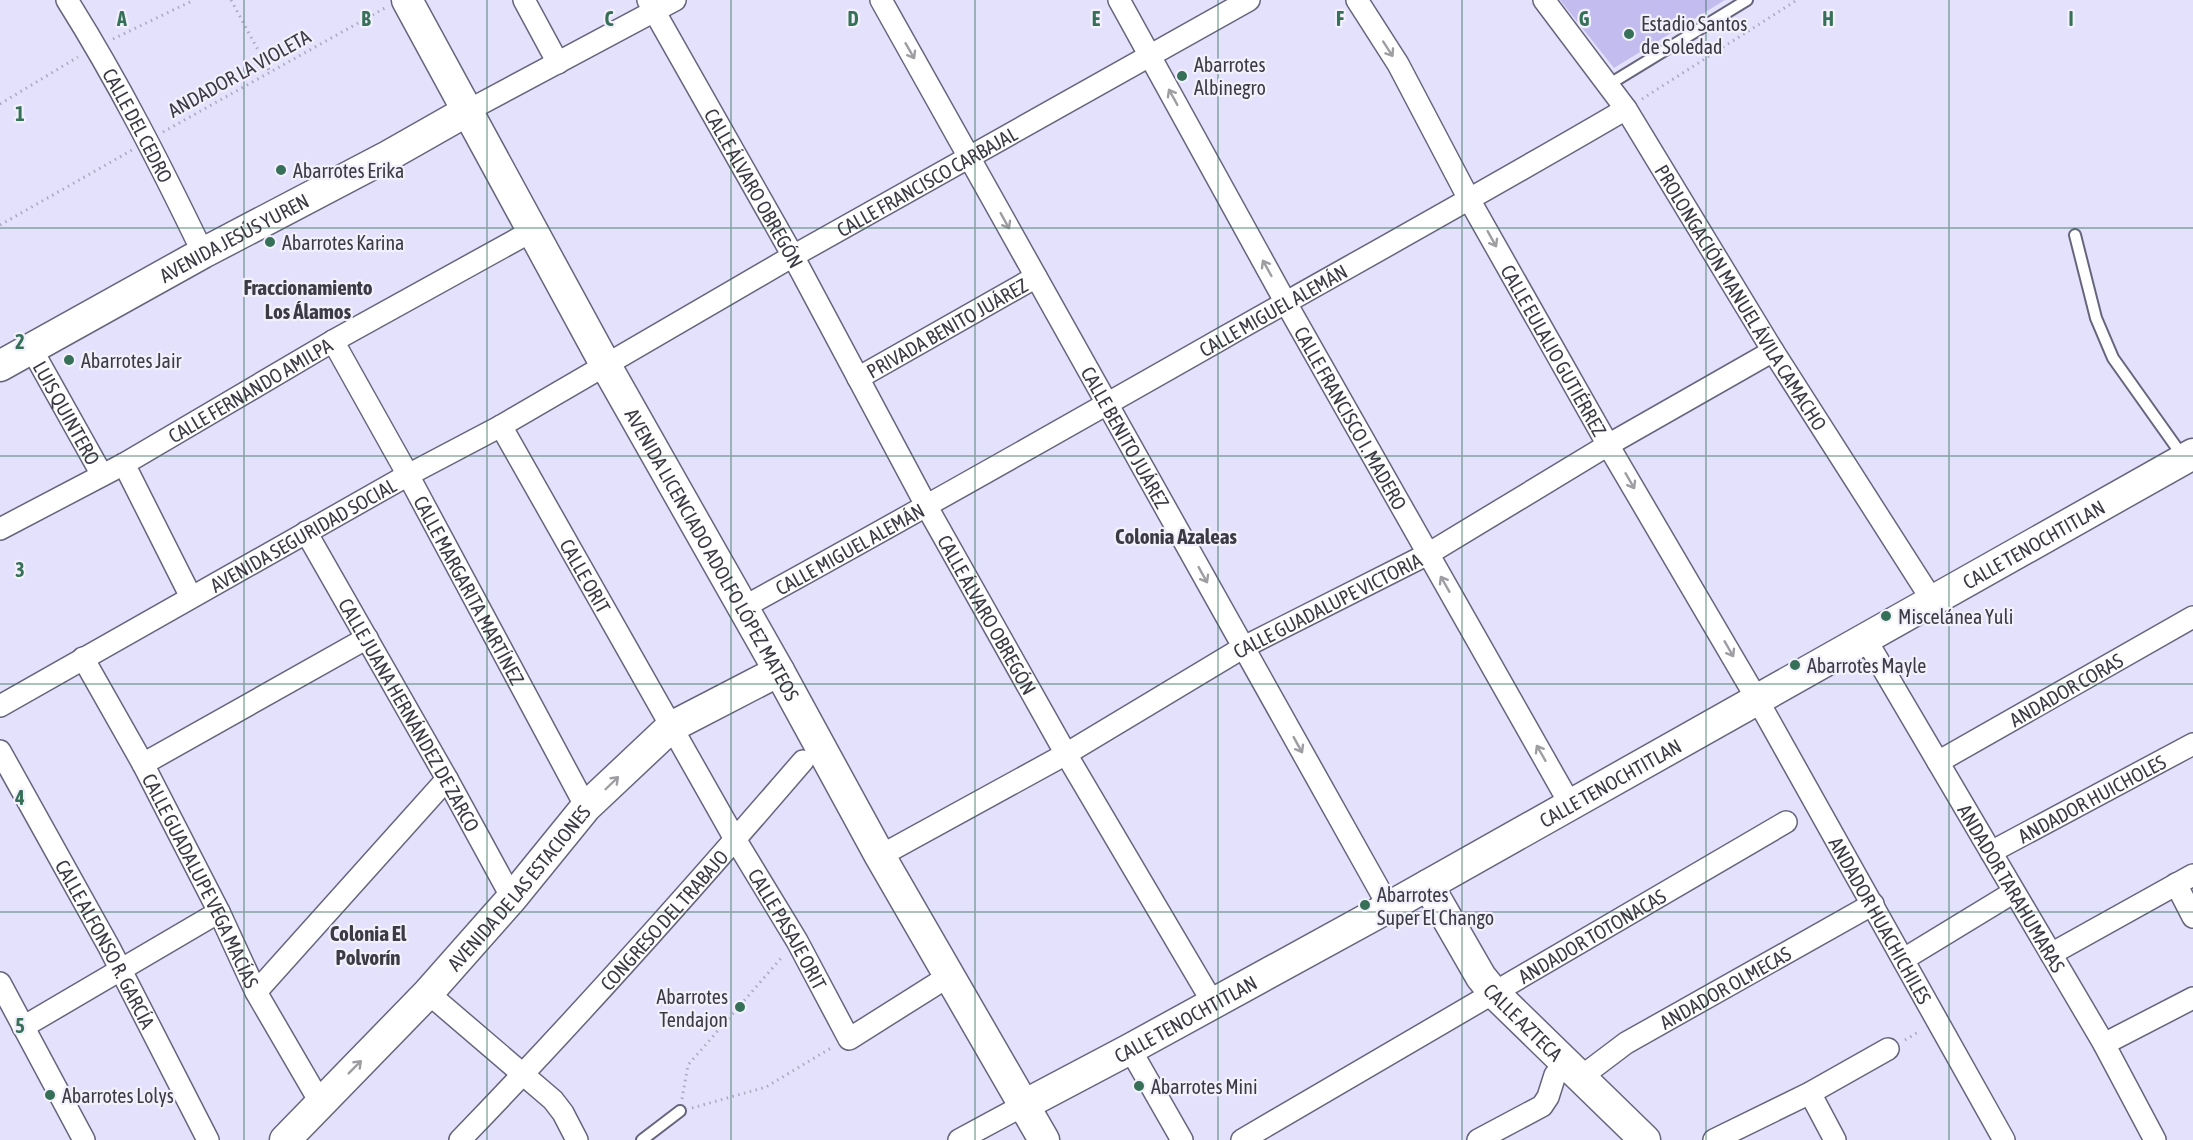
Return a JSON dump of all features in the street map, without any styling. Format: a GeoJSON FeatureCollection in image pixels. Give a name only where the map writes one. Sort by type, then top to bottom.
{"type":"FeatureCollection","features":[{"type":"Feature","properties":{"kind":"street","name":"CALLE DEL CEDRO"},"geometry":{"type":"LineString","coordinates":[[67,0],[148,141],[203,253]]}},
{"type":"Feature","properties":{"kind":"street"},"geometry":{"type":"LineString","coordinates":[[524,0],[558,63]]}},
{"type":"Feature","properties":{"kind":"street"},"geometry":{"type":"LineString","coordinates":[[469,110],[558,63],[652,6],[675,0]]}},
{"type":"Feature","properties":{"kind":"street","name":"CALLE BENITO JUÁREZ"},"geometry":{"type":"LineString","coordinates":[[881,0],[1389,907]]}},
{"type":"Feature","properties":{"kind":"street","name":"CALLE FRANCISCO I. MADERO"},"geometry":{"type":"LineString","coordinates":[[1119,0],[1286,303],[1570,804]]}},
{"type":"Feature","properties":{"kind":"street","name":"CALLE FRANCISCO CARBAJAL"},"geometry":{"type":"LineString","coordinates":[[605,364],[969,155],[1249,0]]}},
{"type":"Feature","properties":{"kind":"street","name":"CALLE EULALIO GUTIÉRREZ"},"geometry":{"type":"LineString","coordinates":[[1357,0],[1398,64],[1470,201],[1608,445],[1757,699]]}},
{"type":"Feature","properties":{"kind":"street","name":"PROLONGACIÓN MANUEL ÁVILA CAMACHO"},"geometry":{"type":"LineString","coordinates":[[1544,0],[1626,109],[1773,351],[1932,600]]}},
{"type":"Feature","properties":{"kind":"street","name":"AVENIDA LICENCIADO ADOLFO LÓPEZ MATEOS"},"geometry":{"type":"LineString","coordinates":[[398,3],[469,110],[605,364],[880,855],[1044,1140]]}},
{"type":"Feature","properties":{"kind":"street","name":"CALLE ÁLVARO OBREGÓN"},"geometry":{"type":"LineString","coordinates":[[652,6],[793,255],[927,507],[1066,754],[1213,1003]]}},
{"type":"Feature","properties":{"kind":"street","name":"CALLE MIGUEL ALEMÁN"},"geometry":{"type":"LineString","coordinates":[[742,608],[927,507],[1470,201],[1626,109]]}},
{"type":"Feature","properties":{"kind":"street","name":"AVENIDA JESÚS YUREN"},"geometry":{"type":"LineString","coordinates":[[0,366],[203,253],[388,156],[469,110]]}},
{"type":"Feature","properties":{"kind":"street","name":"CALLE FERNANDO AMILPA"},"geometry":{"type":"LineString","coordinates":[[0,529],[124,464],[333,341],[532,231]]}},
{"type":"Feature","properties":{"kind":"street","name":"PRIVADA BENITO JUÁREZ"},"geometry":{"type":"LineString","coordinates":[[858,378],[1036,277]]}},
{"type":"Feature","properties":{"kind":"street","name":"CALLE MARGARITA MARTÍNEZ"},"geometry":{"type":"LineString","coordinates":[[333,341],[408,475],[586,807]]}},
{"type":"Feature","properties":{"kind":"street","name":"LUIS QUINTERO"},"geometry":{"type":"LineString","coordinates":[[31,348],[102,475]]}},
{"type":"Feature","properties":{"kind":"street","name":"CALLE GUADALUPE VICTORIA"},"geometry":{"type":"LineString","coordinates":[[880,855],[1066,754],[1244,647],[1428,554],[1608,445],[1773,351]]}},
{"type":"Feature","properties":{"kind":"street","name":"AVENIDA SEGURIDAD SOCIAL"},"geometry":{"type":"LineString","coordinates":[[0,706],[306,532],[501,426],[605,364]]}},
{"type":"Feature","properties":{"kind":"street","name":"CALLE ORIT"},"geometry":{"type":"LineString","coordinates":[[501,426],[671,727]]}},
{"type":"Feature","properties":{"kind":"street","name":"CALLE TENOCHTITLAN"},"geometry":{"type":"LineString","coordinates":[[1024,1105],[1130,1050],[1389,907],[2189,456]]}},
{"type":"Feature","properties":{"kind":"street"},"geometry":{"type":"LineString","coordinates":[[124,464],[191,597]]}},
{"type":"Feature","properties":{"kind":"street","name":"CALLE JUANA HERNÁNDEZ DE ZARCO"},"geometry":{"type":"LineString","coordinates":[[306,532],[512,898]]}},
{"type":"Feature","properties":{"kind":"street","name":"ANDADOR CORAS"},"geometry":{"type":"LineString","coordinates":[[1938,762],[2193,617]]}},
{"type":"Feature","properties":{"kind":"street"},"geometry":{"type":"LineString","coordinates":[[143,764],[367,638]]}},
{"type":"Feature","properties":{"kind":"street","name":"ANDADOR TARAHUMARAS"},"geometry":{"type":"LineString","coordinates":[[1865,638],[2104,1044],[2155,1140]]}},
{"type":"Feature","properties":{"kind":"street","name":"CALLE GUADALUPE VEGA MACÍAS"},"geometry":{"type":"LineString","coordinates":[[83,658],[143,764],[219,912],[256,992],[320,1102]]}},
{"type":"Feature","properties":{"kind":"street","name":"AVENIDA DE LAS ESTACIONES"},"geometry":{"type":"LineString","coordinates":[[285,1140],[428,993],[512,898],[586,807],[671,727],[779,671]]}},
{"type":"Feature","properties":{"kind":"street","name":"ANDADOR HUACHICHILES"},"geometry":{"type":"LineString","coordinates":[[1757,699],[2004,1140]]}},
{"type":"Feature","properties":{"kind":"street","name":"CALLE PASAJE ORIT"},"geometry":{"type":"LineString","coordinates":[[671,727],[735,840],[797,941],[849,1039]]}},
{"type":"Feature","properties":{"kind":"street","name":"ANDADOR HUICHOLES"},"geometry":{"type":"LineString","coordinates":[[1991,852],[2193,744]]}},
{"type":"Feature","properties":{"kind":"street","name":"CALLE ALFONSO R. GARCÍA"},"geometry":{"type":"LineString","coordinates":[[0,751],[120,971],[208,1140]]}},
{"type":"Feature","properties":{"kind":"street","name":"CONGRESO DEL TRABAJO"},"geometry":{"type":"LineString","coordinates":[[460,1140],[523,1075],[735,840],[803,761]]}},
{"type":"Feature","properties":{"kind":"street"},"geometry":{"type":"LineString","coordinates":[[256,992],[447,779]]}},
{"type":"Feature","properties":{"kind":"street","name":"ANDADOR TOTONACAS"},"geometry":{"type":"LineString","coordinates":[[1242,1140],[1786,822]]}},
{"type":"Feature","properties":{"kind":"street"},"geometry":{"type":"LineString","coordinates":[[2051,954],[2185,880],[2193,917]]}},
{"type":"Feature","properties":{"kind":"street","name":"CALLE AZTECA"},"geometry":{"type":"LineString","coordinates":[[1428,885],[1480,977],[1645,1140]]}},
{"type":"Feature","properties":{"kind":"street"},"geometry":{"type":"LineString","coordinates":[[1904,958],[2014,892]]}},
{"type":"Feature","properties":{"kind":"street","name":"ANDADOR OLMECAS"},"geometry":{"type":"LineString","coordinates":[[1478,1140],[1542,1106],[1548,1097],[1555,1075],[1574,1070],[1626,1043],[1872,904]]}},
{"type":"Feature","properties":{"kind":"street"},"geometry":{"type":"LineString","coordinates":[[24,1027],[219,912]]}},
{"type":"Feature","properties":{"kind":"street"},"geometry":{"type":"LineString","coordinates":[[849,1039],[949,976]]}},
{"type":"Feature","properties":{"kind":"street"},"geometry":{"type":"LineString","coordinates":[[0,983],[84,1140]]}},
{"type":"Feature","properties":{"kind":"street"},"geometry":{"type":"LineString","coordinates":[[428,993],[553,1100],[563,1113],[577,1140]]}},
{"type":"Feature","properties":{"kind":"street"},"geometry":{"type":"LineString","coordinates":[[2104,1044],[2193,998]]}},
{"type":"Feature","properties":{"kind":"street"},"geometry":{"type":"LineString","coordinates":[[1714,1140],[1810,1094],[1888,1049]]}},
{"type":"Feature","properties":{"kind":"street"},"geometry":{"type":"LineString","coordinates":[[1130,1050],[1182,1140]]}},
{"type":"Feature","properties":{"kind":"street"},"geometry":{"type":"LineString","coordinates":[[1810,1094],[1835,1140]]}},
{"type":"Feature","properties":{"kind":"street"},"geometry":{"type":"LineString","coordinates":[[959,1140],[1024,1105]]}},
{"type":"Feature","properties":{"kind":"lane"},"geometry":{"type":"LineString","coordinates":[[1608,85],[1747,0]]}},
{"type":"Feature","properties":{"kind":"lane"},"geometry":{"type":"LineString","coordinates":[[2075,235],[2096,318],[2113,358],[2189,456]]}},
{"type":"Feature","properties":{"kind":"lane"},"geometry":{"type":"LineString","coordinates":[[642,1140],[680,1111]]}},
{"type":"Feature","properties":{"kind":"path"},"geometry":{"type":"LineString","coordinates":[[231,0],[270,73]]}},
{"type":"Feature","properties":{"kind":"path"},"geometry":{"type":"LineString","coordinates":[[1626,109],[1797,0]]}},
{"type":"Feature","properties":{"kind":"path","name":"ANDADOR LA VIOLETA"},"geometry":{"type":"LineString","coordinates":[[0,225],[398,3]]}},
{"type":"Feature","properties":{"kind":"path"},"geometry":{"type":"LineString","coordinates":[[797,941],[688,1065],[680,1111],[766,1087],[849,1039]]}},
{"type":"Feature","properties":{"kind":"path"},"geometry":{"type":"LineString","coordinates":[[1888,1049],[1937,1021]]}},
{"type":"Feature","properties":{"kind":"shaded area","name":"Estadio Santos de Soledad"},"geometry":{"type":"Polygon","coordinates":[[[1560,0],[1725,0],[1614,68],[1560,0]]]}},
{"type":"Feature","properties":{"kind":"place","name":"Estadio Santos de Soledad"},"geometry":{"type":"Point","coordinates":[1629,34]}},
{"type":"Feature","properties":{"kind":"place","name":"Abarrotes Albinegro"},"geometry":{"type":"Point","coordinates":[1182,76]}},
{"type":"Feature","properties":{"kind":"place","name":"Abarrotes Erika"},"geometry":{"type":"Point","coordinates":[281,170]}},
{"type":"Feature","properties":{"kind":"place","name":"Abarrotes Karina"},"geometry":{"type":"Point","coordinates":[270,242]}},
{"type":"Feature","properties":{"kind":"place","name":"Abarrotes Jair"},"geometry":{"type":"Point","coordinates":[69,360]}},
{"type":"Feature","properties":{"kind":"place","name":"Miscelánea Yuli"},"geometry":{"type":"Point","coordinates":[1886,616]}},
{"type":"Feature","properties":{"kind":"place","name":"Abarrotes Mayle"},"geometry":{"type":"Point","coordinates":[1795,665]}},
{"type":"Feature","properties":{"kind":"place","name":"Abarrotes Super El Chango"},"geometry":{"type":"Point","coordinates":[1365,905]}},
{"type":"Feature","properties":{"kind":"place","name":"Abarrotes Tendajon"},"geometry":{"type":"Point","coordinates":[740,1007]}},
{"type":"Feature","properties":{"kind":"place","name":"Abarrotes Mini"},"geometry":{"type":"Point","coordinates":[1139,1086]}},
{"type":"Feature","properties":{"kind":"place","name":"Abarrotes Lolys"},"geometry":{"type":"Point","coordinates":[50,1095]}},
{"type":"Feature","properties":{"kind":"district","name":"Fraccionamiento Los Álamos"},"geometry":{"type":"Point","coordinates":[308,299]}},
{"type":"Feature","properties":{"kind":"district","name":"Colonia Azaleas"},"geometry":{"type":"Point","coordinates":[1176,536]}},
{"type":"Feature","properties":{"kind":"district","name":"Colonia El Polvorín"},"geometry":{"type":"Point","coordinates":[368,945]}}]}
